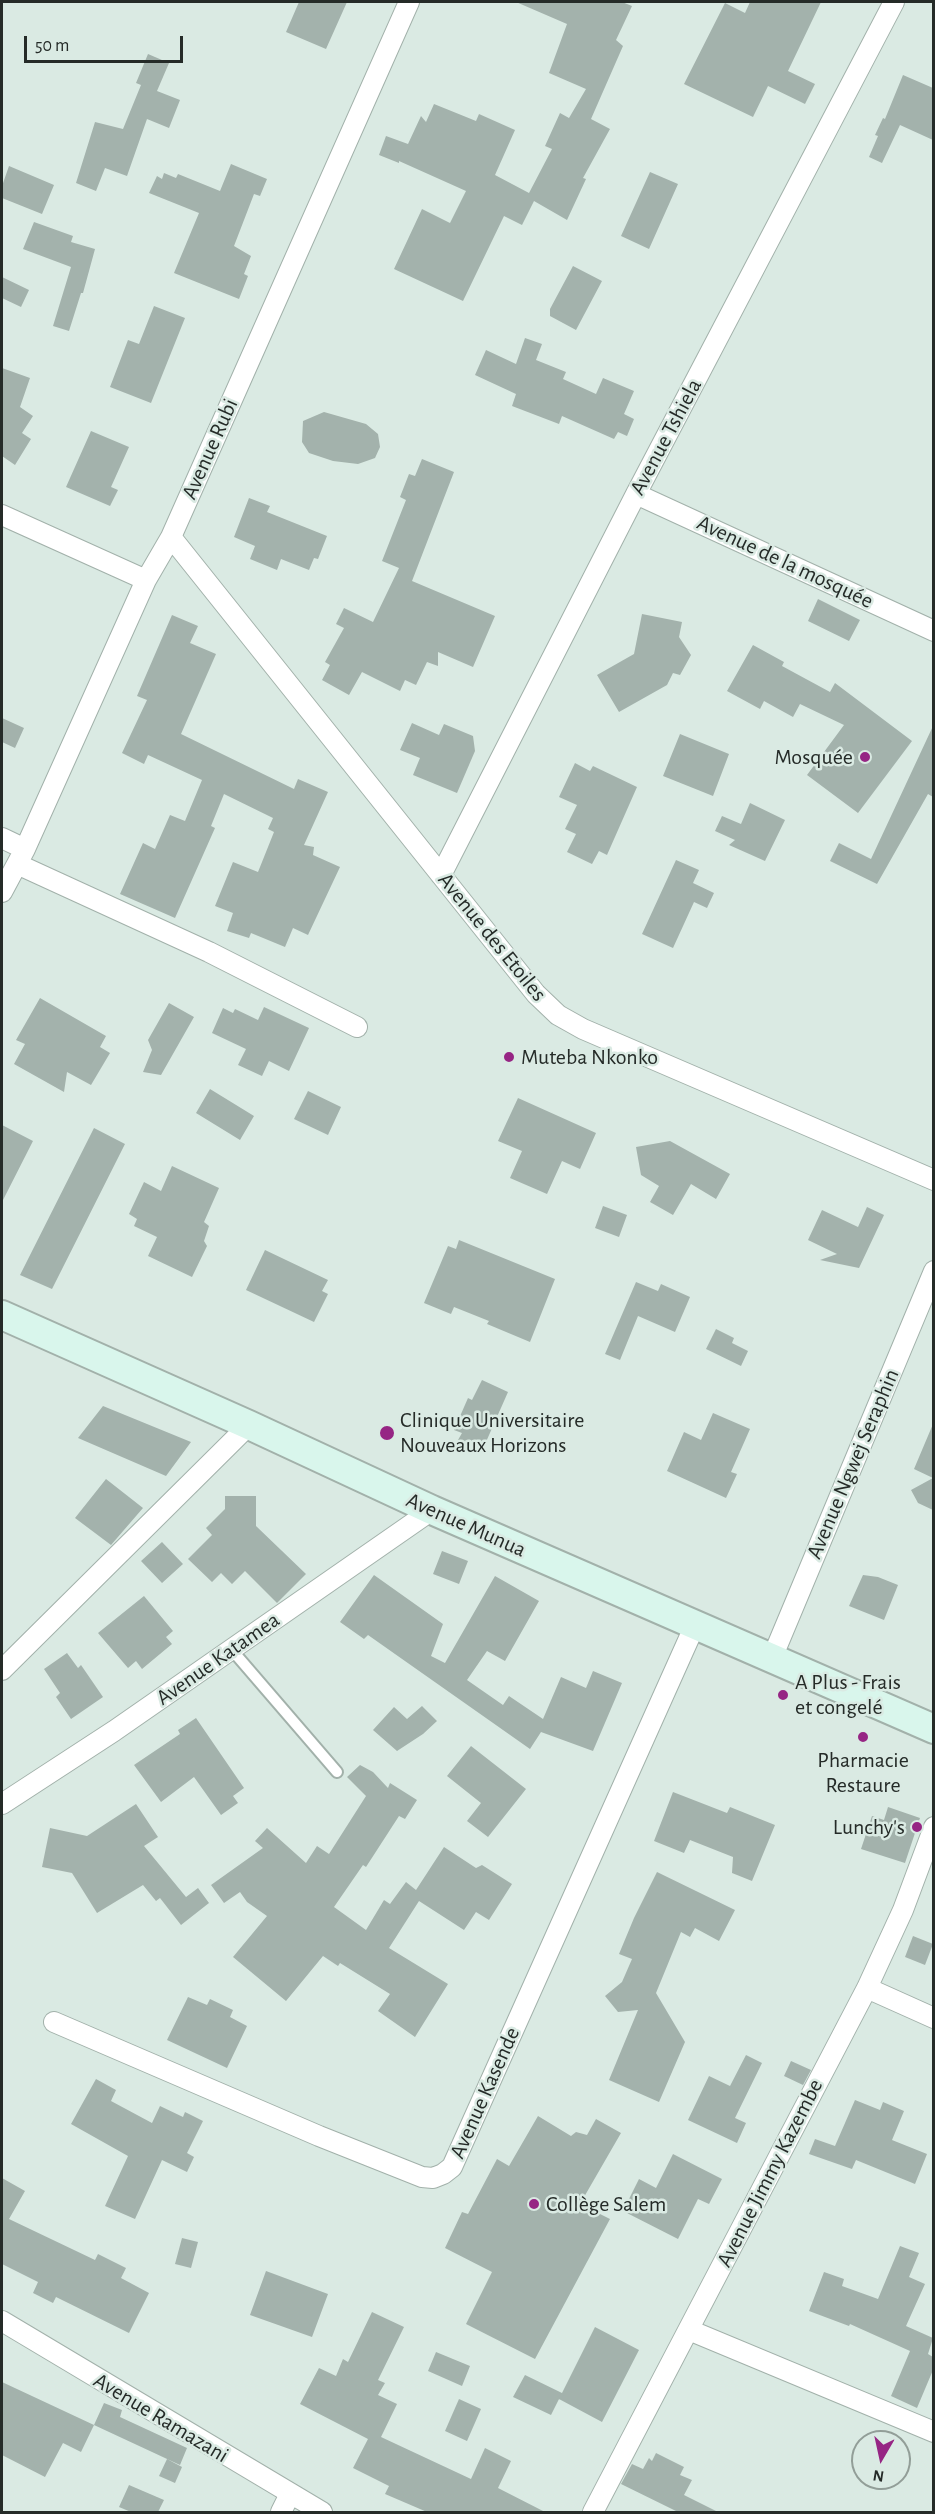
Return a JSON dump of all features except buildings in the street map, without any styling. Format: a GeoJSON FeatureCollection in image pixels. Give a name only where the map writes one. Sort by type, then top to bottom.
{"type":"FeatureCollection","features":[{"type":"Feature","properties":{"kind":"main road","name":"Avenue Munua"},"geometry":{"type":"LineString","coordinates":[[2,1316],[249,1425],[432,1510],[772,1658],[931,1723]]}},
{"type":"Feature","properties":{"kind":"street","name":"Avenue Rubi"},"geometry":{"type":"LineString","coordinates":[[2,892],[21,856],[146,580],[171,537],[410,2]]}},
{"type":"Feature","properties":{"kind":"street","name":"Avenue Tshiela"},"geometry":{"type":"LineString","coordinates":[[441,875],[636,494],[894,2]]}},
{"type":"Feature","properties":{"kind":"street","name":"Avenue de la mosquée"},"geometry":{"type":"LineString","coordinates":[[636,494],[933,631]]}},
{"type":"Feature","properties":{"kind":"street"},"geometry":{"type":"LineString","coordinates":[[2,515],[146,580]]}},
{"type":"Feature","properties":{"kind":"street","name":"Avenue des Etoiles"},"geometry":{"type":"LineString","coordinates":[[171,537],[536,994],[558,1015],[583,1029],[933,1180]]}},
{"type":"Feature","properties":{"kind":"street"},"geometry":{"type":"LineString","coordinates":[[2,838],[21,856],[357,1027]]}},
{"type":"Feature","properties":{"kind":"street","name":"Avenue Ngwej Seraphin"},"geometry":{"type":"LineString","coordinates":[[772,1658],[933,1270]]}},
{"type":"Feature","properties":{"kind":"street"},"geometry":{"type":"LineString","coordinates":[[2,1670],[249,1425]]}},
{"type":"Feature","properties":{"kind":"street","name":"Avenue Katamea"},"geometry":{"type":"LineString","coordinates":[[2,1804],[114,1731],[432,1510]]}},
{"type":"Feature","properties":{"kind":"street","name":"Avenue Kasende"},"geometry":{"type":"LineString","coordinates":[[54,2022],[319,2136],[422,2177],[433,2178],[443,2174],[452,2167],[695,1625]]}},
{"type":"Feature","properties":{"kind":"street","name":"Avenue Jimmy Kazembe"},"geometry":{"type":"LineString","coordinates":[[593,2512],[867,1988],[903,1910],[933,1827]]}},
{"type":"Feature","properties":{"kind":"street"},"geometry":{"type":"LineString","coordinates":[[867,1988],[933,2018]]}},
{"type":"Feature","properties":{"kind":"street","name":"Avenue Ramazani"},"geometry":{"type":"LineString","coordinates":[[2,2321],[322,2512]]}},
{"type":"Feature","properties":{"kind":"street"},"geometry":{"type":"LineString","coordinates":[[689,2330],[933,2432]]}},
{"type":"Feature","properties":{"kind":"street"},"geometry":{"type":"LineString","coordinates":[[281,2512],[290,2494]]}},
{"type":"Feature","properties":{"kind":"lane"},"geometry":{"type":"LineString","coordinates":[[232,1650],[337,1772]]}},
{"type":"Feature","properties":{"kind":"place","name":"Mosquée"},"geometry":{"type":"Point","coordinates":[865,757]}},
{"type":"Feature","properties":{"kind":"place","name":"Muteba Nkonko"},"geometry":{"type":"Point","coordinates":[509,1057]}},
{"type":"Feature","properties":{"kind":"place","name":"Clinique Universitaire Nouveaux Horizons"},"geometry":{"type":"Point","coordinates":[387,1433]}},
{"type":"Feature","properties":{"kind":"place","name":"A Plus - Frais et congelé"},"geometry":{"type":"Point","coordinates":[783,1695]}},
{"type":"Feature","properties":{"kind":"place","name":"Pharmacie Restaure"},"geometry":{"type":"Point","coordinates":[863,1737]}},
{"type":"Feature","properties":{"kind":"place","name":"Lunchy's"},"geometry":{"type":"Point","coordinates":[917,1827]}},
{"type":"Feature","properties":{"kind":"place","name":"Collège Salem"},"geometry":{"type":"Point","coordinates":[534,2204]}}]}
